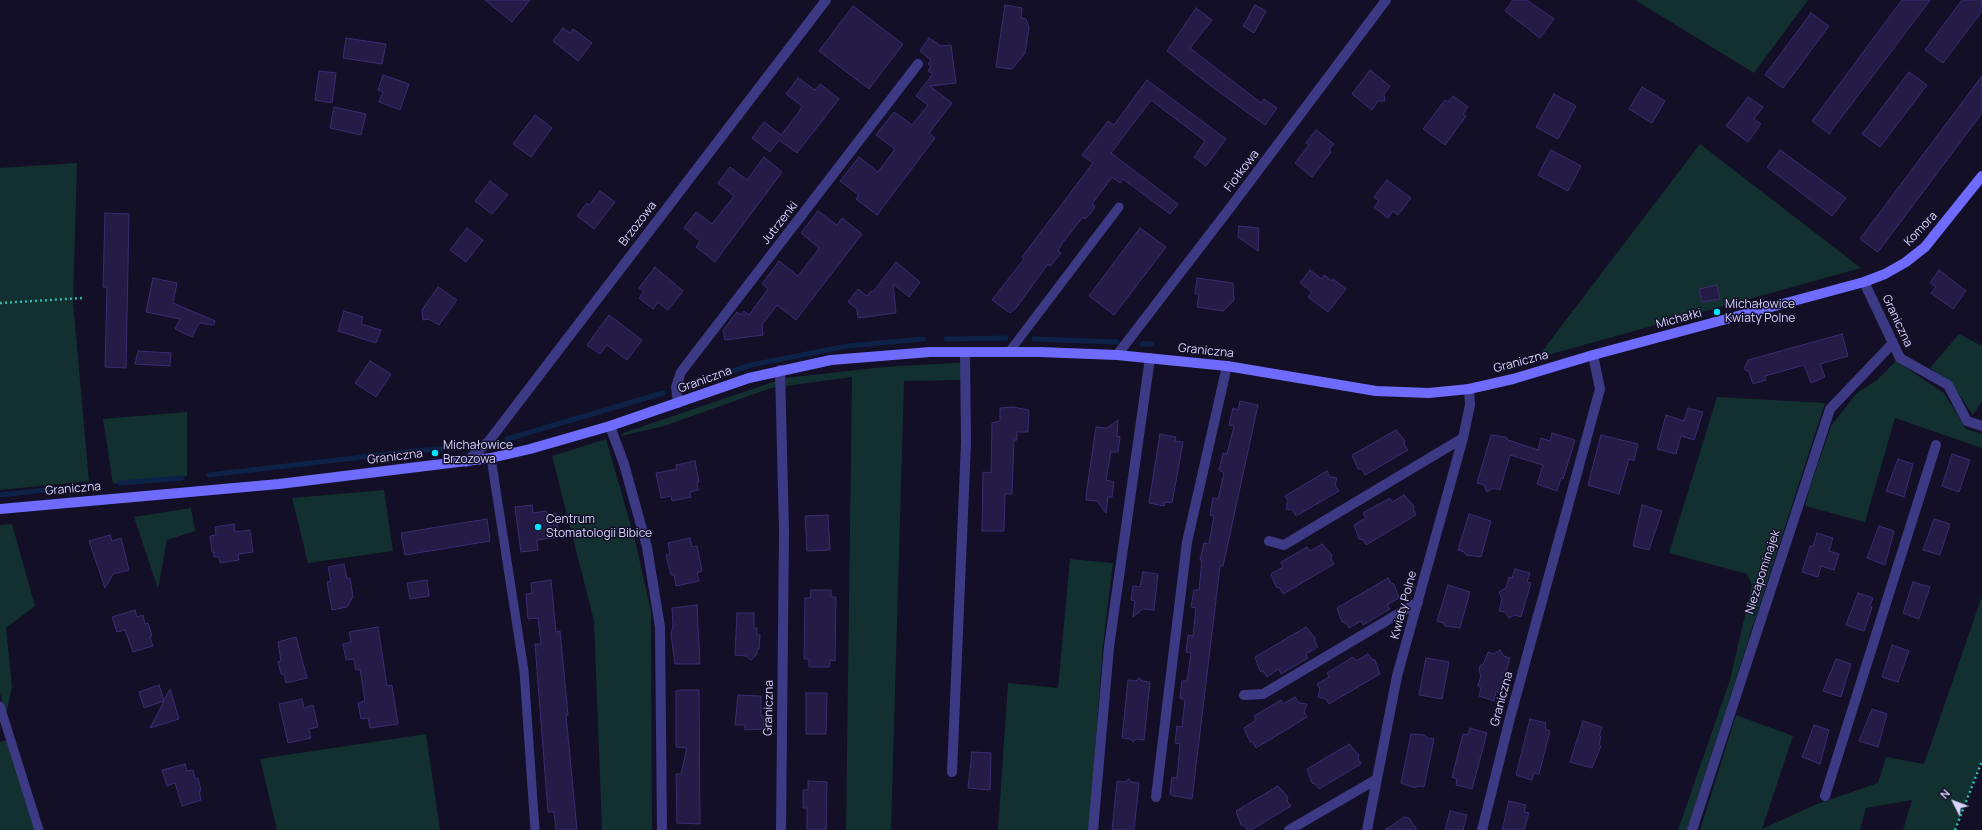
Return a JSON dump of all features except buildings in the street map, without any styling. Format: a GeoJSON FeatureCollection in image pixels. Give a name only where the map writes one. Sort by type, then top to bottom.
{"type":"FeatureCollection","features":[{"type":"Feature","properties":{"kind":"street","name":"Brzozowa"},"geometry":{"type":"LineString","coordinates":[[466,462],[489,441],[826,0]]}},
{"type":"Feature","properties":{"kind":"street","name":"Fiołkowa"},"geometry":{"type":"LineString","coordinates":[[1116,355],[1226,214],[1386,0]]}},
{"type":"Feature","properties":{"kind":"street","name":"Jutrzenki"},"geometry":{"type":"LineString","coordinates":[[678,403],[676,387],[681,372],[918,64]]}},
{"type":"Feature","properties":{"kind":"street","name":"Komora"},"geometry":{"type":"LineString","coordinates":[[1864,282],[1885,274],[1906,262],[1924,248],[1982,176]]}},
{"type":"Feature","properties":{"kind":"street","name":"Graniczna"},"geometry":{"type":"LineString","coordinates":[[1864,282],[1900,358],[1948,385],[1967,421],[1982,426]]}},
{"type":"Feature","properties":{"kind":"street","name":"Michałki"},"geometry":{"type":"LineString","coordinates":[[1593,355],[1864,282]]}},
{"type":"Feature","properties":{"kind":"street","name":"Niezapominajek"},"geometry":{"type":"LineString","coordinates":[[1692,830],[1830,409],[1894,343]]}},
{"type":"Feature","properties":{"kind":"street","name":"Graniczna"},"geometry":{"type":"LineString","coordinates":[[0,509],[279,484],[492,458],[530,449],[610,426],[749,378],[831,360],[930,352],[1009,352],[1116,355],[1227,366],[1376,391],[1429,393],[1469,389],[1513,379],[1593,355],[1600,389],[1510,718],[1482,830]]}},
{"type":"Feature","properties":{"kind":"street"},"geometry":{"type":"LineString","coordinates":[[952,772],[966,443],[965,352]]}},
{"type":"Feature","properties":{"kind":"street"},"geometry":{"type":"LineString","coordinates":[[1093,830],[1109,647],[1150,358]]}},
{"type":"Feature","properties":{"kind":"street"},"geometry":{"type":"LineString","coordinates":[[1156,797],[1187,542],[1227,366]]}},
{"type":"Feature","properties":{"kind":"street","name":"Graniczna"},"geometry":{"type":"LineString","coordinates":[[780,370],[784,531],[781,830]]}},
{"type":"Feature","properties":{"kind":"street","name":"Kwiaty Polne"},"geometry":{"type":"LineString","coordinates":[[1367,830],[1397,676],[1463,438],[1470,405],[1469,389]]}},
{"type":"Feature","properties":{"kind":"street"},"geometry":{"type":"LineString","coordinates":[[610,426],[624,464],[647,547],[660,627],[662,830]]}},
{"type":"Feature","properties":{"kind":"street"},"geometry":{"type":"LineString","coordinates":[[1269,541],[1284,545],[1463,438]]}},
{"type":"Feature","properties":{"kind":"street"},"geometry":{"type":"LineString","coordinates":[[1824,796],[1936,445]]}},
{"type":"Feature","properties":{"kind":"street"},"geometry":{"type":"LineString","coordinates":[[1244,695],[1263,694],[1418,602]]}},
{"type":"Feature","properties":{"kind":"street"},"geometry":{"type":"LineString","coordinates":[[1289,830],[1377,779]]}},
{"type":"Feature","properties":{"kind":"lane"},"geometry":{"type":"LineString","coordinates":[[1009,352],[1119,207]]}},
{"type":"Feature","properties":{"kind":"lane"},"geometry":{"type":"LineString","coordinates":[[492,458],[524,671],[535,830]]}},
{"type":"Feature","properties":{"kind":"lane"},"geometry":{"type":"LineString","coordinates":[[0,706],[39,830]]}},
{"type":"Feature","properties":{"kind":"path"},"geometry":{"type":"LineString","coordinates":[[0,302],[83,298]]}},
{"type":"Feature","properties":{"kind":"path"},"geometry":{"type":"LineString","coordinates":[[1955,830],[1982,760]]}},
{"type":"Feature","properties":{"kind":"green space"},"geometry":{"type":"Polygon","coordinates":[[[1635,0],[1808,0],[1754,73],[1635,0]]]}},
{"type":"Feature","properties":{"kind":"green space"},"geometry":{"type":"Polygon","coordinates":[[[1700,144],[1861,268],[1537,358],[1700,144]]]}},
{"type":"Feature","properties":{"kind":"green space"},"geometry":{"type":"Polygon","coordinates":[[[77,163],[73,302],[89,481],[0,490],[0,168],[77,163]]]}},
{"type":"Feature","properties":{"kind":"green space"},"geometry":{"type":"Polygon","coordinates":[[[1959,334],[1982,346],[1982,402],[1973,415],[1951,383],[1930,368],[1959,334]]]}},
{"type":"Feature","properties":{"kind":"green space"},"geometry":{"type":"Polygon","coordinates":[[[1896,361],[1944,393],[1966,429],[1982,434],[1982,448],[1895,418],[1865,522],[1805,506],[1831,426],[1857,393],[1877,380],[1896,361]]]}},
{"type":"Feature","properties":{"kind":"green space"},"geometry":{"type":"Polygon","coordinates":[[[970,362],[960,380],[904,381],[891,830],[846,830],[852,377],[771,388],[664,426],[621,436],[623,433],[785,378],[884,367],[970,362]]]}},
{"type":"Feature","properties":{"kind":"green space"},"geometry":{"type":"Polygon","coordinates":[[[1717,397],[1825,403],[1687,830],[1678,830],[1730,680],[1752,585],[1747,574],[1669,553],[1717,397]]]}},
{"type":"Feature","properties":{"kind":"green space"},"geometry":{"type":"Polygon","coordinates":[[[187,412],[187,476],[113,484],[103,419],[187,412]]]}},
{"type":"Feature","properties":{"kind":"green space"},"geometry":{"type":"Polygon","coordinates":[[[606,439],[635,540],[651,612],[652,830],[602,830],[594,621],[552,456],[606,439]]]}},
{"type":"Feature","properties":{"kind":"green space"},"geometry":{"type":"Polygon","coordinates":[[[384,490],[393,551],[308,563],[292,498],[384,490]]]}},
{"type":"Feature","properties":{"kind":"green space"},"geometry":{"type":"Polygon","coordinates":[[[191,508],[195,531],[167,540],[158,589],[134,517],[191,508]]]}},
{"type":"Feature","properties":{"kind":"green space"},"geometry":{"type":"Polygon","coordinates":[[[12,524],[35,606],[6,628],[12,687],[6,714],[0,693],[0,525],[12,524]]]}},
{"type":"Feature","properties":{"kind":"green space"},"geometry":{"type":"Polygon","coordinates":[[[1070,559],[1113,563],[1103,645],[1089,830],[998,830],[1008,683],[1058,688],[1070,559]]]}},
{"type":"Feature","properties":{"kind":"green space"},"geometry":{"type":"Polygon","coordinates":[[[1982,596],[1982,761],[1955,830],[1903,830],[1912,800],[1866,808],[1860,830],[1700,830],[1736,715],[1793,736],[1762,829],[1817,804],[1878,783],[1886,757],[1924,764],[1982,596]]]}},
{"type":"Feature","properties":{"kind":"green space"},"geometry":{"type":"Polygon","coordinates":[[[426,734],[440,830],[277,830],[260,759],[426,734]]]}},
{"type":"Feature","properties":{"kind":"green space"},"geometry":{"type":"Polygon","coordinates":[[[13,738],[44,830],[0,830],[0,742],[13,738]]]}},
{"type":"Feature","properties":{"kind":"waterway"},"geometry":{"type":"LineString","coordinates":[[946,339],[1006,338]]}},
{"type":"Feature","properties":{"kind":"waterway"},"geometry":{"type":"LineString","coordinates":[[689,385],[751,365],[847,346],[923,339]]}},
{"type":"Feature","properties":{"kind":"waterway"},"geometry":{"type":"LineString","coordinates":[[1034,339],[1117,342]]}},
{"type":"Feature","properties":{"kind":"waterway"},"geometry":{"type":"LineString","coordinates":[[1142,344],[1152,344]]}},
{"type":"Feature","properties":{"kind":"waterway"},"geometry":{"type":"LineString","coordinates":[[507,439],[663,393]]}},
{"type":"Feature","properties":{"kind":"waterway"},"geometry":{"type":"LineString","coordinates":[[209,475],[414,451],[465,447]]}},
{"type":"Feature","properties":{"kind":"waterway"},"geometry":{"type":"LineString","coordinates":[[120,483],[182,478]]}},
{"type":"Feature","properties":{"kind":"waterway"},"geometry":{"type":"LineString","coordinates":[[0,495],[93,485]]}},
{"type":"Feature","properties":{"kind":"place","name":"Michałowice Kwiaty Polne"},"geometry":{"type":"Point","coordinates":[1717,312]}},
{"type":"Feature","properties":{"kind":"place","name":"Michałowice Brzozowa"},"geometry":{"type":"Point","coordinates":[435,453]}},
{"type":"Feature","properties":{"kind":"place","name":"Centrum Stomatologii Bibice"},"geometry":{"type":"Point","coordinates":[538,527]}}]}
